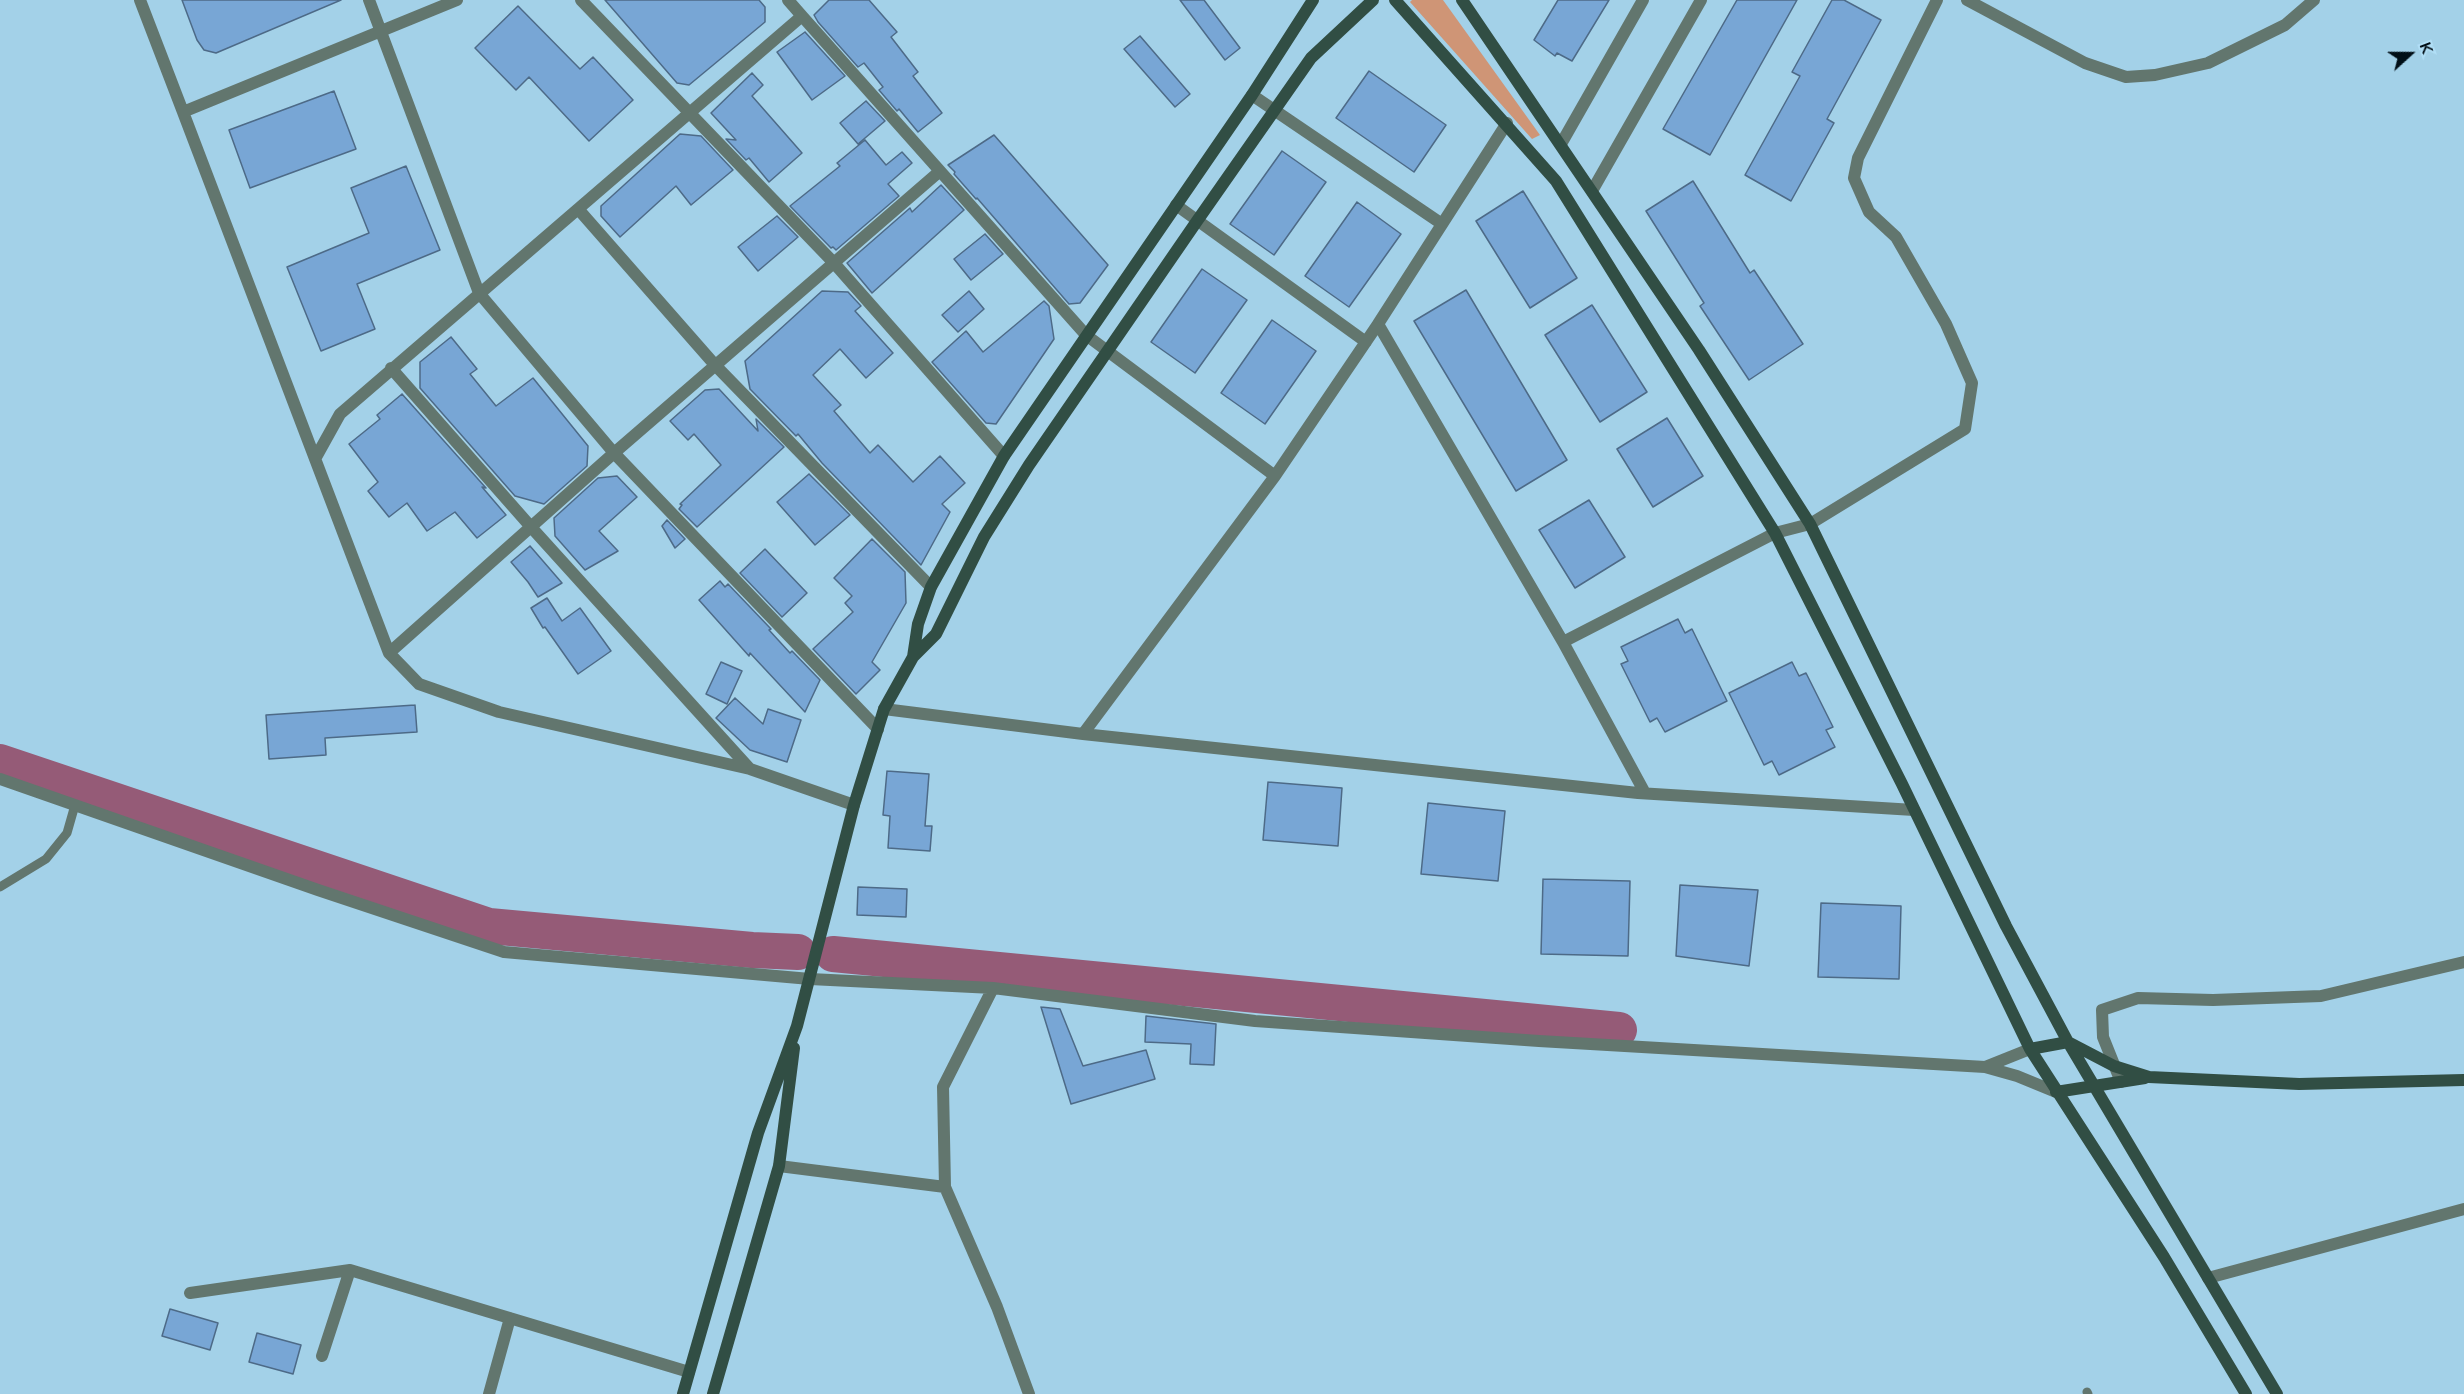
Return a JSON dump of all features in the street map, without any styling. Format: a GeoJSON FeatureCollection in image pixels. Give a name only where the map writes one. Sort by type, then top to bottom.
{"type":"FeatureCollection","features":[{"type":"Feature","properties":{"kind":"main road"},"geometry":{"type":"LineString","coordinates":[[913,657],[918,624],[931,587],[1004,456],[1252,95],[1313,0]]}},
{"type":"Feature","properties":{"kind":"main road"},"geometry":{"type":"LineString","coordinates":[[683,1394],[758,1133],[797,1026],[854,804],[884,709],[913,657],[936,634],[984,537],[1029,465],[1197,220],[1311,58],[1373,0]]}},
{"type":"Feature","properties":{"kind":"main road"},"geometry":{"type":"LineString","coordinates":[[1395,0],[1507,123],[1556,181],[1775,533],[1914,810],[2030,1049],[2164,1257],[2246,1394]]}},
{"type":"Feature","properties":{"kind":"main road"},"geometry":{"type":"LineString","coordinates":[[1462,0],[1699,350],[1810,525],[2006,926],[2068,1042],[2277,1394]]}},
{"type":"Feature","properties":{"kind":"main road"},"geometry":{"type":"LineString","coordinates":[[713,1394],[779,1166],[797,1026]]}},
{"type":"Feature","properties":{"kind":"main road"},"geometry":{"type":"LineString","coordinates":[[2030,1049],[2068,1042],[2114,1066],[2149,1077]]}},
{"type":"Feature","properties":{"kind":"main road"},"geometry":{"type":"LineString","coordinates":[[2056,1092],[2149,1077],[2299,1084],[2464,1080]]}},
{"type":"Feature","properties":{"kind":"street"},"geometry":{"type":"LineString","coordinates":[[140,0],[389,653],[419,684],[499,712],[750,769],[854,804]]}},
{"type":"Feature","properties":{"kind":"street"},"geometry":{"type":"LineString","coordinates":[[369,0],[479,293],[614,453],[878,729]]}},
{"type":"Feature","properties":{"kind":"street"},"geometry":{"type":"LineString","coordinates":[[183,112],[458,0]]}},
{"type":"Feature","properties":{"kind":"street"},"geometry":{"type":"LineString","coordinates":[[582,0],[834,263],[1004,456]]}},
{"type":"Feature","properties":{"kind":"street"},"geometry":{"type":"LineString","coordinates":[[788,0],[1086,335],[1275,476]]}},
{"type":"Feature","properties":{"kind":"street"},"geometry":{"type":"LineString","coordinates":[[1561,144],[1643,0]]}},
{"type":"Feature","properties":{"kind":"street"},"geometry":{"type":"LineString","coordinates":[[1592,191],[1701,0]]}},
{"type":"Feature","properties":{"kind":"street"},"geometry":{"type":"LineString","coordinates":[[1563,642],[1775,533],[1810,525],[1965,429],[1972,383],[1946,324],[1896,237],[1869,212],[1854,178],[1858,158],[1937,0]]}},
{"type":"Feature","properties":{"kind":"street"},"geometry":{"type":"LineString","coordinates":[[1967,0],[2085,63],[2126,76],[2155,75],[2208,63],[2285,25],[2314,0]]}},
{"type":"Feature","properties":{"kind":"street"},"geometry":{"type":"LineString","coordinates":[[315,459],[340,414],[802,16]]}},
{"type":"Feature","properties":{"kind":"street"},"geometry":{"type":"LineString","coordinates":[[1252,95],[1442,225]]}},
{"type":"Feature","properties":{"kind":"street"},"geometry":{"type":"LineString","coordinates":[[1083,734],[1275,476],[1378,324],[1507,123]]}},
{"type":"Feature","properties":{"kind":"street"},"geometry":{"type":"LineString","coordinates":[[389,653],[614,453],[940,171]]}},
{"type":"Feature","properties":{"kind":"street"},"geometry":{"type":"LineString","coordinates":[[1176,205],[1366,342]]}},
{"type":"Feature","properties":{"kind":"street"},"geometry":{"type":"LineString","coordinates":[[579,210],[715,365],[931,587]]}},
{"type":"Feature","properties":{"kind":"street"},"geometry":{"type":"LineString","coordinates":[[1378,324],[1563,642],[1645,793]]}},
{"type":"Feature","properties":{"kind":"street"},"geometry":{"type":"LineString","coordinates":[[391,368],[531,528],[750,769]]}},
{"type":"Feature","properties":{"kind":"street"},"geometry":{"type":"LineString","coordinates":[[884,709],[1083,734],[1645,793],[1914,810]]}},
{"type":"Feature","properties":{"kind":"street"},"geometry":{"type":"LineString","coordinates":[[0,779],[328,894],[504,952],[810,979],[993,988],[1255,1021],[1551,1042],[1985,1067],[2017,1076],[2056,1092]]}},
{"type":"Feature","properties":{"kind":"street"},"geometry":{"type":"LineString","coordinates":[[2121,1082],[2103,1037],[2102,1010],[2138,998],[2213,1000],[2321,996],[2464,962]]}},
{"type":"Feature","properties":{"kind":"street"},"geometry":{"type":"LineString","coordinates":[[993,988],[942,1087],[945,1187],[997,1307],[1029,1394]]}},
{"type":"Feature","properties":{"kind":"street"},"geometry":{"type":"LineString","coordinates":[[1985,1067],[2030,1049]]}},
{"type":"Feature","properties":{"kind":"street"},"geometry":{"type":"LineString","coordinates":[[779,1166],[945,1187]]}},
{"type":"Feature","properties":{"kind":"street"},"geometry":{"type":"LineString","coordinates":[[2208,1278],[2464,1209]]}},
{"type":"Feature","properties":{"kind":"street"},"geometry":{"type":"LineString","coordinates":[[190,1293],[350,1270],[689,1372]]}},
{"type":"Feature","properties":{"kind":"street"},"geometry":{"type":"LineString","coordinates":[[322,1356],[350,1270]]}},
{"type":"Feature","properties":{"kind":"street"},"geometry":{"type":"LineString","coordinates":[[489,1394],[510,1318]]}},
{"type":"Feature","properties":{"kind":"lane"},"geometry":{"type":"LineString","coordinates":[[0,887],[46,859],[67,833],[75,805]]}},
{"type":"Feature","properties":{"kind":"shaded area"},"geometry":{"type":"Polygon","coordinates":[[[1412,0],[1443,0],[1540,135],[1532,139],[1410,2],[1412,0]]]}},
{"type":"Feature","properties":{"kind":"building"},"geometry":{"type":"Polygon","coordinates":[[[182,0],[341,0],[216,53],[204,50],[197,40],[182,0]]]}},
{"type":"Feature","properties":{"kind":"building"},"geometry":{"type":"Polygon","coordinates":[[[605,0],[759,0],[765,7],[765,22],[689,85],[677,83],[605,0]]]}},
{"type":"Feature","properties":{"kind":"building"},"geometry":{"type":"Polygon","coordinates":[[[829,0],[869,0],[897,32],[891,37],[918,72],[913,76],[942,113],[918,132],[899,109],[897,111],[879,90],[883,87],[864,63],[858,67],[818,22],[814,15],[829,0]]]}},
{"type":"Feature","properties":{"kind":"building"},"geometry":{"type":"Polygon","coordinates":[[[1180,0],[1204,0],[1240,48],[1225,60],[1180,0]]]}},
{"type":"Feature","properties":{"kind":"building"},"geometry":{"type":"Polygon","coordinates":[[[1558,0],[1609,0],[1572,61],[1557,53],[1555,56],[1534,40],[1558,0]]]}},
{"type":"Feature","properties":{"kind":"building"},"geometry":{"type":"Polygon","coordinates":[[[1737,0],[1797,0],[1710,155],[1663,129],[1737,0]]]}},
{"type":"Feature","properties":{"kind":"building"},"geometry":{"type":"Polygon","coordinates":[[[1832,0],[1844,0],[1881,20],[1827,119],[1834,123],[1791,201],[1745,175],[1800,76],[1792,72],[1832,0]]]}},
{"type":"Feature","properties":{"kind":"building"},"geometry":{"type":"Polygon","coordinates":[[[518,6],[580,69],[593,57],[633,100],[589,141],[529,77],[516,90],[475,48],[518,6]]]}},
{"type":"Feature","properties":{"kind":"building"},"geometry":{"type":"Polygon","coordinates":[[[805,32],[845,76],[812,100],[777,52],[805,32]]]}},
{"type":"Feature","properties":{"kind":"building"},"geometry":{"type":"Polygon","coordinates":[[[1140,36],[1190,94],[1175,107],[1124,49],[1140,36]]]}},
{"type":"Feature","properties":{"kind":"building"},"geometry":{"type":"Polygon","coordinates":[[[1369,71],[1446,125],[1414,172],[1336,118],[1369,71]]]}},
{"type":"Feature","properties":{"kind":"building"},"geometry":{"type":"Polygon","coordinates":[[[752,73],[763,85],[752,96],[802,153],[769,182],[749,158],[746,160],[726,139],[736,140],[711,113],[752,73]]]}},
{"type":"Feature","properties":{"kind":"building"},"geometry":{"type":"Polygon","coordinates":[[[334,91],[356,149],[250,188],[229,130],[334,91]]]}},
{"type":"Feature","properties":{"kind":"building"},"geometry":{"type":"Polygon","coordinates":[[[866,101],[885,121],[858,144],[840,123],[866,101]]]}},
{"type":"Feature","properties":{"kind":"building"},"geometry":{"type":"Polygon","coordinates":[[[680,134],[701,136],[733,170],[691,205],[676,186],[620,237],[601,216],[601,206],[680,134]]]}},
{"type":"Feature","properties":{"kind":"building"},"geometry":{"type":"Polygon","coordinates":[[[994,135],[1108,265],[1080,303],[1069,304],[948,165],[994,135]]]}},
{"type":"Feature","properties":{"kind":"building"},"geometry":{"type":"Polygon","coordinates":[[[865,140],[886,165],[902,152],[912,163],[888,184],[899,196],[836,250],[831,248],[790,206],[840,166],[837,163],[865,140]]]}},
{"type":"Feature","properties":{"kind":"building"},"geometry":{"type":"Polygon","coordinates":[[[1282,151],[1326,182],[1274,255],[1230,224],[1282,151]]]}},
{"type":"Feature","properties":{"kind":"building"},"geometry":{"type":"Polygon","coordinates":[[[406,166],[440,250],[357,284],[375,329],[321,351],[287,267],[369,233],[351,188],[406,166]]]}},
{"type":"Feature","properties":{"kind":"building"},"geometry":{"type":"Polygon","coordinates":[[[1693,181],[1750,273],[1754,270],[1803,344],[1749,380],[1700,306],[1704,303],[1646,211],[1693,181]]]}},
{"type":"Feature","properties":{"kind":"building"},"geometry":{"type":"Polygon","coordinates":[[[941,185],[964,210],[872,293],[847,263],[910,208],[912,212],[941,185]]]}},
{"type":"Feature","properties":{"kind":"building"},"geometry":{"type":"Polygon","coordinates":[[[1523,191],[1577,278],[1530,308],[1476,221],[1523,191]]]}},
{"type":"Feature","properties":{"kind":"building"},"geometry":{"type":"Polygon","coordinates":[[[1357,202],[1401,234],[1349,307],[1305,276],[1357,202]]]}},
{"type":"Feature","properties":{"kind":"building"},"geometry":{"type":"Polygon","coordinates":[[[777,216],[798,237],[758,271],[738,247],[777,216]]]}},
{"type":"Feature","properties":{"kind":"building"},"geometry":{"type":"Polygon","coordinates":[[[985,234],[1003,254],[971,280],[954,259],[985,234]]]}},
{"type":"Feature","properties":{"kind":"building"},"geometry":{"type":"Polygon","coordinates":[[[1202,269],[1247,300],[1195,373],[1151,342],[1202,269]]]}},
{"type":"Feature","properties":{"kind":"building"},"geometry":{"type":"Polygon","coordinates":[[[1466,290],[1567,460],[1516,491],[1414,321],[1466,290]]]}},
{"type":"Feature","properties":{"kind":"building"},"geometry":{"type":"Polygon","coordinates":[[[822,291],[848,292],[861,306],[855,311],[893,353],[866,378],[840,349],[813,375],[841,405],[834,411],[870,453],[878,445],[913,482],[940,456],[965,483],[942,504],[950,512],[921,565],[822,463],[798,434],[796,436],[750,389],[745,361],[822,291]]]}},
{"type":"Feature","properties":{"kind":"building"},"geometry":{"type":"Polygon","coordinates":[[[969,291],[984,309],[958,332],[942,315],[969,291]]]}},
{"type":"Feature","properties":{"kind":"building"},"geometry":{"type":"Polygon","coordinates":[[[1044,301],[1049,306],[1054,339],[996,424],[986,423],[932,362],[966,331],[983,352],[1044,301]]]}},
{"type":"Feature","properties":{"kind":"building"},"geometry":{"type":"Polygon","coordinates":[[[1592,305],[1647,392],[1600,422],[1545,335],[1592,305]]]}},
{"type":"Feature","properties":{"kind":"building"},"geometry":{"type":"Polygon","coordinates":[[[1272,320],[1316,351],[1265,424],[1221,393],[1272,320]]]}},
{"type":"Feature","properties":{"kind":"building"},"geometry":{"type":"Polygon","coordinates":[[[451,337],[477,369],[470,374],[496,406],[533,378],[588,446],[587,466],[544,504],[515,496],[420,388],[420,362],[451,337]]]}},
{"type":"Feature","properties":{"kind":"building"},"geometry":{"type":"Polygon","coordinates":[[[719,389],[758,431],[756,419],[784,447],[697,527],[679,509],[682,505],[680,504],[721,465],[694,434],[688,440],[670,421],[705,390],[719,389]]]}},
{"type":"Feature","properties":{"kind":"building"},"geometry":{"type":"Polygon","coordinates":[[[402,394],[486,488],[482,487],[506,515],[477,538],[455,512],[427,531],[407,503],[389,517],[368,491],[378,482],[349,444],[380,419],[377,415],[402,394]]]}},
{"type":"Feature","properties":{"kind":"building"},"geometry":{"type":"Polygon","coordinates":[[[1667,418],[1703,476],[1653,507],[1617,449],[1667,418]]]}},
{"type":"Feature","properties":{"kind":"building"},"geometry":{"type":"Polygon","coordinates":[[[809,474],[850,515],[815,545],[777,502],[809,474]]]}},
{"type":"Feature","properties":{"kind":"building"},"geometry":{"type":"Polygon","coordinates":[[[617,476],[637,497],[599,531],[618,551],[585,570],[555,536],[554,518],[598,478],[617,476]]]}},
{"type":"Feature","properties":{"kind":"building"},"geometry":{"type":"Polygon","coordinates":[[[1589,500],[1625,557],[1575,588],[1539,530],[1589,500]]]}},
{"type":"Feature","properties":{"kind":"building"},"geometry":{"type":"Polygon","coordinates":[[[667,520],[685,539],[675,548],[662,526],[667,520]]]}},
{"type":"Feature","properties":{"kind":"building"},"geometry":{"type":"Polygon","coordinates":[[[872,539],[905,572],[906,603],[872,662],[880,670],[856,694],[813,649],[853,612],[845,603],[852,596],[834,578],[872,539]]]}},
{"type":"Feature","properties":{"kind":"building"},"geometry":{"type":"Polygon","coordinates":[[[530,546],[562,583],[538,597],[511,562],[530,546]]]}},
{"type":"Feature","properties":{"kind":"building"},"geometry":{"type":"Polygon","coordinates":[[[765,549],[807,593],[782,617],[740,573],[765,549]]]}},
{"type":"Feature","properties":{"kind":"building"},"geometry":{"type":"Polygon","coordinates":[[[720,581],[725,587],[728,584],[771,629],[769,630],[790,653],[792,651],[820,680],[805,712],[750,653],[749,656],[699,600],[720,581]]]}},
{"type":"Feature","properties":{"kind":"building"},"geometry":{"type":"Polygon","coordinates":[[[547,598],[562,621],[580,608],[611,651],[578,674],[545,627],[543,628],[531,608],[547,598]]]}},
{"type":"Feature","properties":{"kind":"building"},"geometry":{"type":"Polygon","coordinates":[[[1678,619],[1685,633],[1692,629],[1727,701],[1665,732],[1657,718],[1650,722],[1621,664],[1628,661],[1621,647],[1678,619]]]}},
{"type":"Feature","properties":{"kind":"building"},"geometry":{"type":"Polygon","coordinates":[[[721,662],[742,671],[727,704],[706,694],[721,662]]]}},
{"type":"Feature","properties":{"kind":"building"},"geometry":{"type":"Polygon","coordinates":[[[1792,662],[1799,676],[1806,673],[1833,727],[1826,730],[1835,747],[1779,775],[1772,761],[1764,765],[1729,693],[1792,662]]]}},
{"type":"Feature","properties":{"kind":"building"},"geometry":{"type":"Polygon","coordinates":[[[735,698],[763,724],[768,709],[801,720],[787,762],[750,750],[716,718],[735,698]]]}},
{"type":"Feature","properties":{"kind":"building"},"geometry":{"type":"Polygon","coordinates":[[[415,705],[417,732],[325,738],[326,755],[269,759],[266,715],[415,705]]]}},
{"type":"Feature","properties":{"kind":"building"},"geometry":{"type":"Polygon","coordinates":[[[887,771],[929,774],[925,826],[932,826],[930,851],[888,848],[890,816],[883,815],[887,771]]]}},
{"type":"Feature","properties":{"kind":"building"},"geometry":{"type":"Polygon","coordinates":[[[1268,782],[1342,788],[1338,846],[1263,840],[1268,782]]]}},
{"type":"Feature","properties":{"kind":"building"},"geometry":{"type":"Polygon","coordinates":[[[1428,803],[1505,811],[1498,881],[1421,874],[1428,803]]]}},
{"type":"Feature","properties":{"kind":"building"},"geometry":{"type":"Polygon","coordinates":[[[1543,879],[1630,881],[1628,956],[1541,954],[1543,879]]]}},
{"type":"Feature","properties":{"kind":"building"},"geometry":{"type":"Polygon","coordinates":[[[1680,885],[1758,890],[1749,966],[1676,956],[1680,885]]]}},
{"type":"Feature","properties":{"kind":"building"},"geometry":{"type":"Polygon","coordinates":[[[858,887],[907,889],[906,917],[857,915],[858,887]]]}},
{"type":"Feature","properties":{"kind":"building"},"geometry":{"type":"Polygon","coordinates":[[[1821,903],[1901,906],[1899,979],[1818,977],[1821,903]]]}},
{"type":"Feature","properties":{"kind":"building"},"geometry":{"type":"Polygon","coordinates":[[[1041,1007],[1060,1009],[1083,1066],[1146,1050],[1155,1079],[1071,1104],[1041,1007]]]}},
{"type":"Feature","properties":{"kind":"building"},"geometry":{"type":"Polygon","coordinates":[[[1146,1016],[1216,1024],[1214,1065],[1190,1064],[1191,1044],[1145,1042],[1146,1016]]]}},
{"type":"Feature","properties":{"kind":"building"},"geometry":{"type":"Polygon","coordinates":[[[170,1309],[218,1323],[210,1350],[162,1336],[170,1309]]]}},
{"type":"Feature","properties":{"kind":"building"},"geometry":{"type":"Polygon","coordinates":[[[257,1333],[301,1345],[293,1374],[249,1362],[257,1333]]]}},
{"type":"Feature","properties":{"kind":"waterway"},"geometry":{"type":"LineString","coordinates":[[0,762],[489,926],[752,950],[798,952]]}},
{"type":"Feature","properties":{"kind":"waterway"},"geometry":{"type":"LineString","coordinates":[[833,954],[1619,1030]]}}]}
